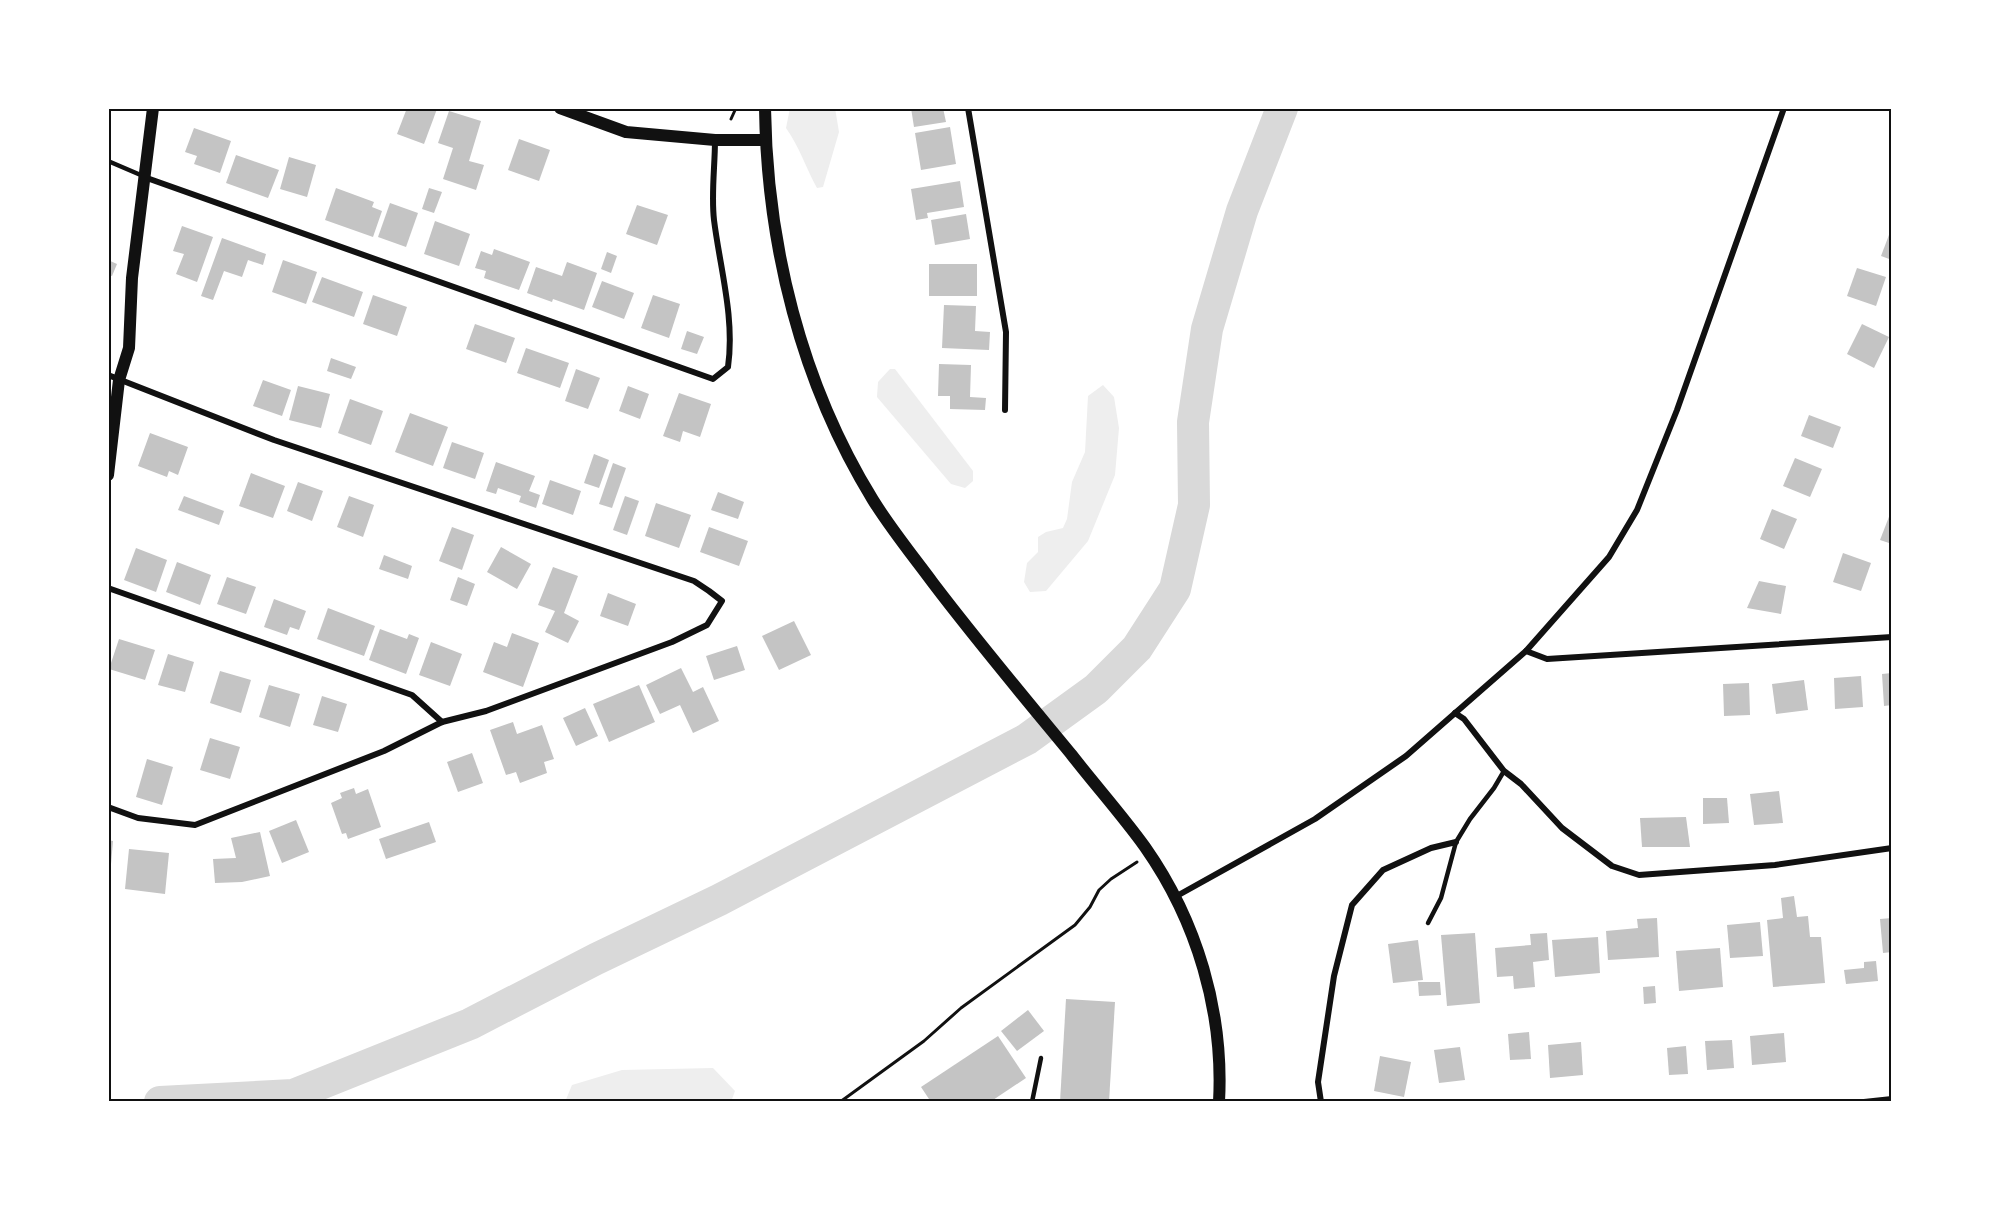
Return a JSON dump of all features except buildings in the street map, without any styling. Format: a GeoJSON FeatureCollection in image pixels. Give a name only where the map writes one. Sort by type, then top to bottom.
{"type":"FeatureCollection","features":[{"type":"Feature","properties":{"kind":"main road"},"geometry":{"type":"LineString","coordinates":[[108,475],[113,377],[129,348],[132,278],[153,108]]}},
{"type":"Feature","properties":{"kind":"main road"},"geometry":{"type":"LineString","coordinates":[[560,108],[626,132],[715,140],[765,140]]}},
{"type":"Feature","properties":{"kind":"main road"},"geometry":{"type":"LineString","coordinates":[[765,108],[765,140],[776,239],[790,305],[814,381],[873,500],[953,609],[1145,847],[1175,897],[1190,928],[1209,987],[1217,1032],[1221,1078],[1219,1102]]}},
{"type":"Feature","properties":{"kind":"street"},"geometry":{"type":"LineString","coordinates":[[968,108],[1006,332],[1005,410]]}},
{"type":"Feature","properties":{"kind":"street"},"geometry":{"type":"LineString","coordinates":[[1175,897],[1315,819],[1406,756],[1526,651],[1609,557],[1637,510],[1677,410],[1784,108]]}},
{"type":"Feature","properties":{"kind":"street"},"geometry":{"type":"LineString","coordinates":[[143,176],[712,379],[728,367],[730,347],[724,280],[714,217],[715,140]]}},
{"type":"Feature","properties":{"kind":"street"},"geometry":{"type":"LineString","coordinates":[[108,807],[138,818],[195,825],[384,751],[442,722],[486,711],[672,642],[707,625],[722,601],[693,581],[274,440],[113,377]]}},
{"type":"Feature","properties":{"kind":"street"},"geometry":{"type":"LineString","coordinates":[[108,588],[412,695],[442,722]]}},
{"type":"Feature","properties":{"kind":"street"},"geometry":{"type":"LineString","coordinates":[[1526,651],[1547,659],[1892,637]]}},
{"type":"Feature","properties":{"kind":"street"},"geometry":{"type":"LineString","coordinates":[[1455,713],[1464,719],[1504,771],[1521,784],[1562,828],[1612,866],[1639,876],[1774,865],[1892,848]]}},
{"type":"Feature","properties":{"kind":"street"},"geometry":{"type":"LineString","coordinates":[[1321,1102],[1318,1082],[1334,976],[1352,905],[1383,870],[1431,848],[1456,842]]}},
{"type":"Feature","properties":{"kind":"street"},"geometry":{"type":"LineString","coordinates":[[1864,1102],[1892,1099]]}},
{"type":"Feature","properties":{"kind":"lane"},"geometry":{"type":"LineString","coordinates":[[108,161],[143,176]]}},
{"type":"Feature","properties":{"kind":"lane"},"geometry":{"type":"LineString","coordinates":[[1428,923],[1441,898],[1456,842],[1504,771]]}},
{"type":"Feature","properties":{"kind":"lane"},"geometry":{"type":"LineString","coordinates":[[1032,1102],[1041,1058]]}},
{"type":"Feature","properties":{"kind":"path"},"geometry":{"type":"LineString","coordinates":[[730,119],[736,108]]}},
{"type":"Feature","properties":{"kind":"path"},"geometry":{"type":"LineString","coordinates":[[840,1102],[924,1041],[961,1008],[1075,925],[1090,907],[1099,890],[1137,862]]}},
{"type":"Feature","properties":{"kind":"shaded area"},"geometry":{"type":"Polygon","coordinates":[[[790,108],[835,108],[839,132],[823,187],[817,188],[786,128],[790,108]]]}},
{"type":"Feature","properties":{"kind":"shaded area"},"geometry":{"type":"Polygon","coordinates":[[[890,369],[895,369],[973,471],[973,481],[965,488],[951,484],[877,397],[878,382],[890,369]]]}},
{"type":"Feature","properties":{"kind":"shaded area"},"geometry":{"type":"Polygon","coordinates":[[[1103,385],[1114,397],[1119,428],[1115,475],[1088,541],[1046,591],[1030,592],[1024,582],[1027,563],[1038,552],[1038,537],[1046,532],[1063,528],[1067,519],[1072,482],[1085,452],[1088,396],[1103,385]]]}},
{"type":"Feature","properties":{"kind":"shaded area"},"geometry":{"type":"Polygon","coordinates":[[[713,1068],[735,1091],[731,1102],[565,1102],[572,1085],[622,1070],[713,1068]]]}},
{"type":"Feature","properties":{"kind":"waterway"},"geometry":{"type":"LineString","coordinates":[[160,1102],[293,1095],[470,1024],[596,959],[719,900],[1027,739],[1096,689],[1137,648],[1175,589],[1194,505],[1193,422],[1207,329],[1242,211],[1282,108]]}}]}
